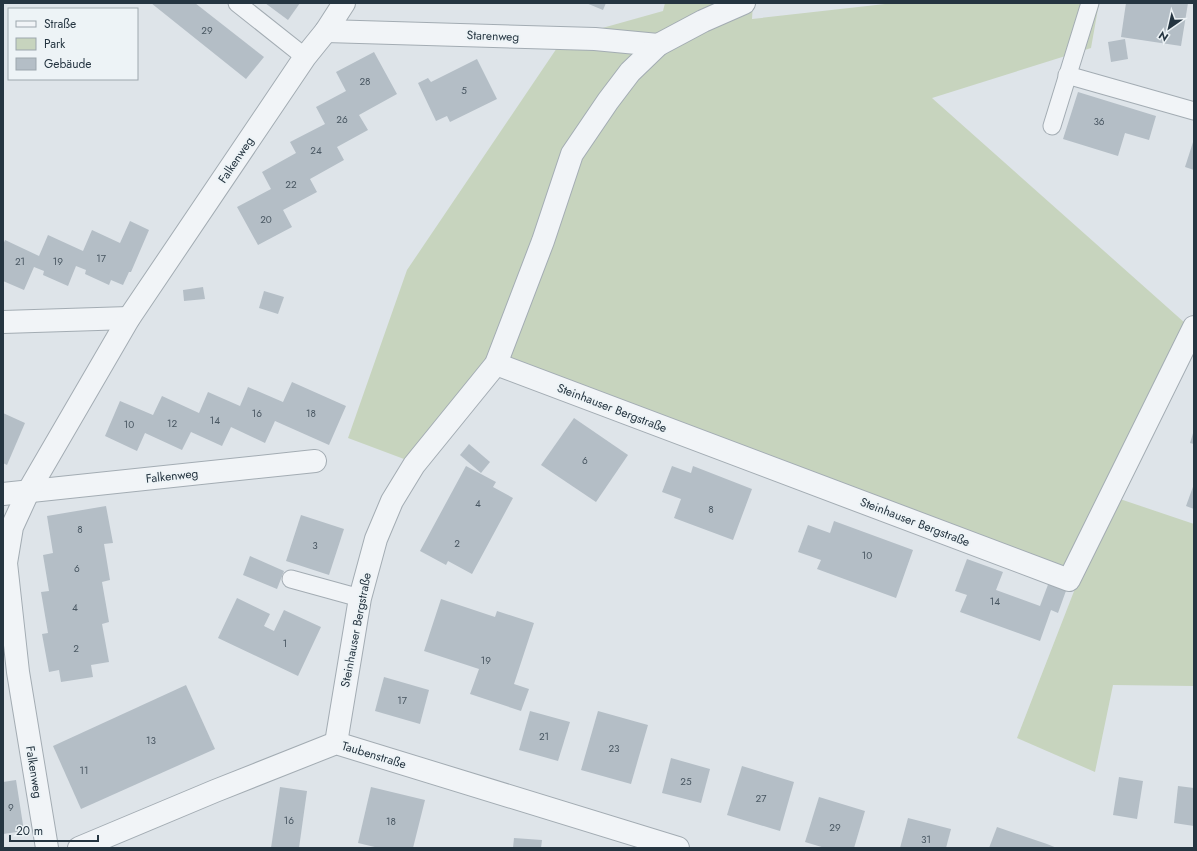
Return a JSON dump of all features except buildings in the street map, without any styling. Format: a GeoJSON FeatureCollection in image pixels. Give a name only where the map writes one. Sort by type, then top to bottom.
{"type":"FeatureCollection","features":[{"type":"Feature","properties":{"kind":"street","name":"Steinhauser Bergstraße"},"geometry":{"type":"LineString","coordinates":[[336,743],[360,598],[376,539],[392,501],[414,465],[496,364],[543,241],[572,154],[608,101],[630,72],[658,45],[703,21],[744,3]]}},
{"type":"Feature","properties":{"kind":"street","name":"Falkenweg"},"geometry":{"type":"LineString","coordinates":[[47,848],[10,672],[6,563],[12,527],[29,490],[129,318],[305,57],[326,31],[342,4]]}},
{"type":"Feature","properties":{"kind":"street","name":"Starenweg"},"geometry":{"type":"LineString","coordinates":[[326,31],[595,39],[658,45]]}},
{"type":"Feature","properties":{"kind":"street"},"geometry":{"type":"LineString","coordinates":[[3,322],[129,318]]}},
{"type":"Feature","properties":{"kind":"street","name":"Steinhauser Bergstraße"},"geometry":{"type":"LineString","coordinates":[[496,364],[1069,580],[1194,327]]}},
{"type":"Feature","properties":{"kind":"street","name":"Falkenweg"},"geometry":{"type":"LineString","coordinates":[[3,494],[29,490],[315,461]]}},
{"type":"Feature","properties":{"kind":"street","name":"Taubenstraße"},"geometry":{"type":"LineString","coordinates":[[79,848],[336,743],[678,848]]}},
{"type":"Feature","properties":{"kind":"lane"},"geometry":{"type":"LineString","coordinates":[[237,3],[305,57]]}},
{"type":"Feature","properties":{"kind":"lane"},"geometry":{"type":"LineString","coordinates":[[1052,126],[1090,3]]}},
{"type":"Feature","properties":{"kind":"lane"},"geometry":{"type":"LineString","coordinates":[[1067,75],[1194,111]]}},
{"type":"Feature","properties":{"kind":"lane"},"geometry":{"type":"LineString","coordinates":[[291,579],[360,598]]}},
{"type":"Feature","properties":{"kind":"green space"},"geometry":{"type":"Polygon","coordinates":[[[665,3],[753,3],[752,19],[894,3],[1099,3],[1091,48],[932,98],[1185,323],[1076,577],[495,360],[412,462],[348,438],[407,270],[563,39],[663,11],[665,3]]]}},
{"type":"Feature","properties":{"kind":"green space"},"geometry":{"type":"Polygon","coordinates":[[[1114,497],[1194,524],[1194,686],[1113,685],[1095,772],[1017,738],[1078,581],[1114,497]]]}}]}
